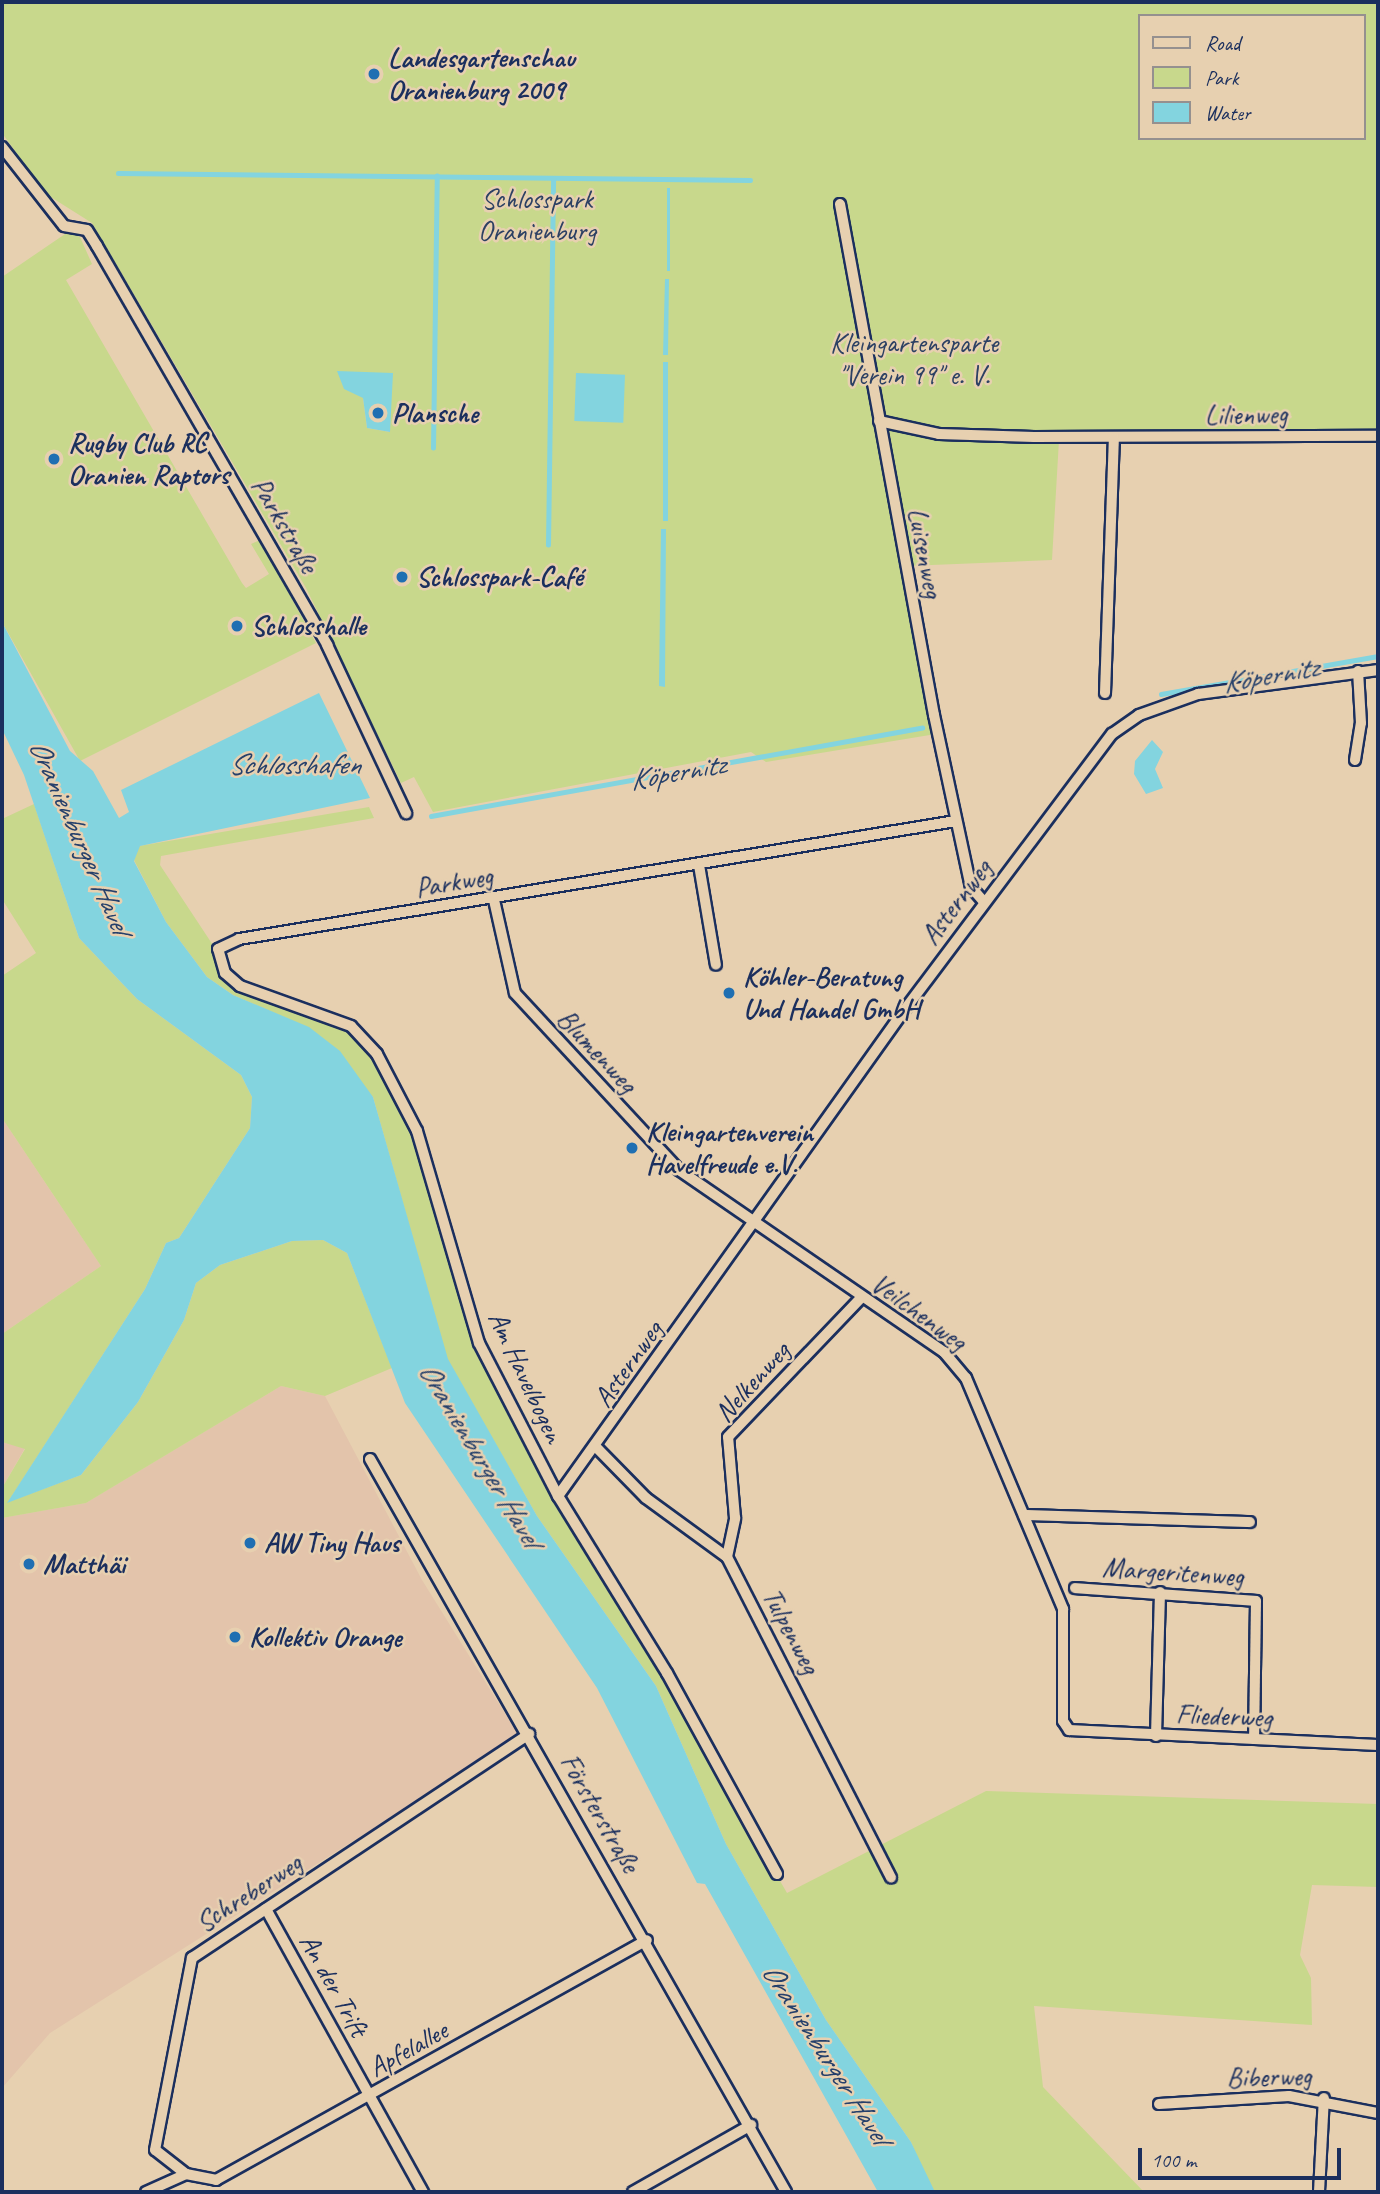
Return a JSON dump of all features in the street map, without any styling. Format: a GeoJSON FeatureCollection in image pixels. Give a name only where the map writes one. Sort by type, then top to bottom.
{"type":"FeatureCollection","features":[{"type":"Feature","properties":{"kind":"street","name":"Parkstraße"},"geometry":{"type":"LineString","coordinates":[[2,146],[64,226],[87,230],[97,246],[320,634],[406,813]]}},
{"type":"Feature","properties":{"kind":"street","name":"Luisenweg"},"geometry":{"type":"LineString","coordinates":[[840,204],[956,821],[971,887],[984,902]]}},
{"type":"Feature","properties":{"kind":"street","name":"Lilienweg"},"geometry":{"type":"LineString","coordinates":[[879,421],[939,434],[1114,438],[1378,436]]}},
{"type":"Feature","properties":{"kind":"street"},"geometry":{"type":"LineString","coordinates":[[1105,693],[1114,438]]}},
{"type":"Feature","properties":{"kind":"street","name":"Asternweg"},"geometry":{"type":"LineString","coordinates":[[558,1496],[597,1448],[984,902],[1125,723],[1198,694],[1378,670]]}},
{"type":"Feature","properties":{"kind":"street"},"geometry":{"type":"LineString","coordinates":[[1355,760],[1361,723],[1358,671]]}},
{"type":"Feature","properties":{"kind":"street","name":"Parkweg"},"geometry":{"type":"LineString","coordinates":[[218,949],[239,939],[494,900],[956,821]]}},
{"type":"Feature","properties":{"kind":"street"},"geometry":{"type":"LineString","coordinates":[[699,864],[716,965]]}},
{"type":"Feature","properties":{"kind":"street","name":"Blumenweg"},"geometry":{"type":"LineString","coordinates":[[494,900],[508,973],[529,1011],[679,1170],[755,1224]]}},
{"type":"Feature","properties":{"kind":"street","name":"Am Havelbogen"},"geometry":{"type":"LineString","coordinates":[[218,949],[225,973],[240,986],[351,1026],[377,1054],[417,1131],[479,1343],[558,1496],[667,1672],[777,1874]]}},
{"type":"Feature","properties":{"kind":"street","name":"Veilchenweg"},"geometry":{"type":"LineString","coordinates":[[755,1224],[944,1352],[966,1378],[1063,1609],[1063,1721],[1069,1730]]}},
{"type":"Feature","properties":{"kind":"street","name":"Nelkenweg"},"geometry":{"type":"LineString","coordinates":[[727,1557],[735,1518],[728,1437],[862,1298]]}},
{"type":"Feature","properties":{"kind":"street","name":"Tulpenweg"},"geometry":{"type":"LineString","coordinates":[[597,1448],[646,1498],[727,1557],[891,1877]]}},
{"type":"Feature","properties":{"kind":"street","name":"Försterstraße"},"geometry":{"type":"LineString","coordinates":[[370,1459],[647,1940],[786,2192]]}},
{"type":"Feature","properties":{"kind":"street"},"geometry":{"type":"LineString","coordinates":[[1024,1515],[1250,1522]]}},
{"type":"Feature","properties":{"kind":"street","name":"Margeritenweg"},"geometry":{"type":"LineString","coordinates":[[1075,1588],[1256,1601],[1254,1739]]}},
{"type":"Feature","properties":{"kind":"street"},"geometry":{"type":"LineString","coordinates":[[1156,1736],[1160,1592]]}},
{"type":"Feature","properties":{"kind":"street","name":"Fliederweg"},"geometry":{"type":"LineString","coordinates":[[1069,1730],[1378,1745]]}},
{"type":"Feature","properties":{"kind":"street","name":"Schreberweg"},"geometry":{"type":"LineString","coordinates":[[186,2174],[155,2150],[192,1958],[529,1734]]}},
{"type":"Feature","properties":{"kind":"street","name":"An der Trift"},"geometry":{"type":"LineString","coordinates":[[266,1909],[423,2192]]}},
{"type":"Feature","properties":{"kind":"street","name":"Apfelallee"},"geometry":{"type":"LineString","coordinates":[[186,2174],[216,2180],[647,1940]]}},
{"type":"Feature","properties":{"kind":"street"},"geometry":{"type":"LineString","coordinates":[[1319,2192],[1324,2098]]}},
{"type":"Feature","properties":{"kind":"street","name":"Biberweg"},"geometry":{"type":"LineString","coordinates":[[1159,2104],[1324,2098],[1378,2113]]}},
{"type":"Feature","properties":{"kind":"street"},"geometry":{"type":"LineString","coordinates":[[633,2192],[751,2125]]}},
{"type":"Feature","properties":{"kind":"street"},"geometry":{"type":"LineString","coordinates":[[146,2192],[186,2174]]}},
{"type":"Feature","properties":{"kind":"shaded area"},"geometry":{"type":"Polygon","coordinates":[[[2,1118],[101,1266],[2,1334],[2,1118]]]}},
{"type":"Feature","properties":{"kind":"shaded area"},"geometry":{"type":"Polygon","coordinates":[[[281,1386],[325,1396],[422,1580],[519,1736],[50,2033],[2,2088],[2,1518],[86,1503],[281,1386]]]}},
{"type":"Feature","properties":{"kind":"shaded area"},"geometry":{"type":"Polygon","coordinates":[[[2,1442],[25,1448],[2,1488],[2,1442]]]}},
{"type":"Feature","properties":{"kind":"green space","name":"Schlosspark Oranienburg"},"geometry":{"type":"Polygon","coordinates":[[[2,2],[1378,2],[1378,435],[1059,440],[1052,560],[907,566],[942,733],[766,762],[751,752],[433,812],[414,777],[401,783],[306,588],[92,223],[46,194],[2,133],[2,2]],[[363,398],[367,428],[390,432],[363,398]]]}},
{"type":"Feature","properties":{"kind":"green space"},"geometry":{"type":"Polygon","coordinates":[[[68,232],[80,237],[92,264],[66,280],[242,583],[246,588],[269,574],[251,544],[260,540],[316,643],[80,761],[2,622],[2,277],[68,232]]]}},
{"type":"Feature","properties":{"kind":"green space"},"geometry":{"type":"Polygon","coordinates":[[[34,804],[79,938],[137,999],[241,1075],[252,1097],[250,1128],[179,1238],[166,1243],[145,1289],[8,1502],[81,1475],[138,1402],[184,1320],[196,1283],[220,1265],[292,1241],[323,1240],[347,1253],[392,1368],[325,1396],[281,1386],[86,1503],[2,1518],[2,1488],[25,1449],[2,1442],[2,1334],[101,1266],[2,1118],[2,976],[36,953],[2,899],[2,819],[34,804]]]}},
{"type":"Feature","properties":{"kind":"green space"},"geometry":{"type":"Polygon","coordinates":[[[369,807],[374,818],[161,856],[160,865],[240,986],[351,1026],[377,1054],[417,1131],[468,1309],[558,1496],[787,1893],[986,1791],[1378,1804],[1378,1887],[1312,1885],[1300,1955],[1311,1978],[1312,2025],[1034,2006],[1043,2087],[1144,2192],[932,2192],[911,2142],[826,2020],[726,1844],[656,1686],[537,1516],[447,1359],[373,1097],[309,1028],[233,995],[207,977],[166,922],[134,860],[139,846],[369,807]]]}},
{"type":"Feature","properties":{"kind":"water"},"geometry":{"type":"Polygon","coordinates":[[[667,188],[670,188],[670,271],[667,271],[667,188]]]}},
{"type":"Feature","properties":{"kind":"water"},"geometry":{"type":"Polygon","coordinates":[[[665,279],[669,279],[668,355],[663,355],[665,279]]]}},
{"type":"Feature","properties":{"kind":"water"},"geometry":{"type":"Polygon","coordinates":[[[663,362],[668,362],[668,521],[663,521],[663,362]]]}},
{"type":"Feature","properties":{"kind":"water","name":"Plansche"},"geometry":{"type":"Polygon","coordinates":[[[337,371],[393,373],[390,432],[367,428],[363,398],[344,389],[337,371]]]}},
{"type":"Feature","properties":{"kind":"water"},"geometry":{"type":"Polygon","coordinates":[[[576,373],[625,375],[623,423],[574,421],[576,373]]]}},
{"type":"Feature","properties":{"kind":"water"},"geometry":{"type":"Polygon","coordinates":[[[661,529],[666,529],[665,687],[659,686],[661,529]]]}},
{"type":"Feature","properties":{"kind":"water"},"geometry":{"type":"Polygon","coordinates":[[[2,622],[70,751],[93,771],[119,818],[129,812],[121,790],[319,693],[370,798],[140,846],[134,861],[166,922],[207,977],[233,995],[309,1027],[340,1051],[373,1097],[448,1359],[537,1516],[656,1686],[726,1844],[826,2020],[911,2142],[935,2192],[878,2192],[705,1884],[697,1883],[597,1688],[405,1403],[347,1253],[323,1240],[292,1241],[220,1265],[196,1283],[184,1320],[138,1402],[81,1475],[7,1503],[145,1289],[166,1243],[179,1238],[250,1128],[252,1097],[241,1075],[137,999],[79,938],[24,775],[2,729],[2,622]]]}},
{"type":"Feature","properties":{"kind":"water"},"geometry":{"type":"Polygon","coordinates":[[[1152,740],[1163,752],[1155,769],[1163,788],[1146,794],[1134,774],[1135,761],[1152,740]]]}},
{"type":"Feature","properties":{"kind":"waterway"},"geometry":{"type":"LineString","coordinates":[[118,173],[750,180]]}},
{"type":"Feature","properties":{"kind":"waterway"},"geometry":{"type":"LineString","coordinates":[[433,448],[437,176]]}},
{"type":"Feature","properties":{"kind":"waterway"},"geometry":{"type":"LineString","coordinates":[[548,545],[553,179]]}},
{"type":"Feature","properties":{"kind":"waterway","name":"Köpernitz"},"geometry":{"type":"LineString","coordinates":[[1161,694],[1378,656]]}},
{"type":"Feature","properties":{"kind":"waterway","name":"Köpernitz"},"geometry":{"type":"LineString","coordinates":[[431,816],[922,728]]}},
{"type":"Feature","properties":{"kind":"place","name":"Landesgartenschau Oranienburg 2009"},"geometry":{"type":"Point","coordinates":[374,74]}},
{"type":"Feature","properties":{"kind":"place","name":"Plansche"},"geometry":{"type":"Point","coordinates":[378,413]}},
{"type":"Feature","properties":{"kind":"place","name":"Rugby Club RC Oranien Raptors"},"geometry":{"type":"Point","coordinates":[54,459]}},
{"type":"Feature","properties":{"kind":"place","name":"Schlosspark-Café"},"geometry":{"type":"Point","coordinates":[402,577]}},
{"type":"Feature","properties":{"kind":"place","name":"Schlosshalle"},"geometry":{"type":"Point","coordinates":[237,626]}},
{"type":"Feature","properties":{"kind":"place","name":"Köhler-Beratung Und Handel GmbH"},"geometry":{"type":"Point","coordinates":[729,993]}},
{"type":"Feature","properties":{"kind":"place","name":"Kleingartenverein Havelfreude e.V."},"geometry":{"type":"Point","coordinates":[632,1148]}},
{"type":"Feature","properties":{"kind":"place","name":"AW Tiny Haus"},"geometry":{"type":"Point","coordinates":[250,1543]}},
{"type":"Feature","properties":{"kind":"place","name":"Matthäi"},"geometry":{"type":"Point","coordinates":[29,1564]}},
{"type":"Feature","properties":{"kind":"place","name":"Kollektiv Orange"},"geometry":{"type":"Point","coordinates":[235,1637]}},
{"type":"Feature","properties":{"kind":"park label","name":"Kleingartensparte \"Verein 99\" e. V."},"geometry":{"type":"Point","coordinates":[914,359]}},
{"type":"Feature","properties":{"kind":"water label","name":"Schlosshafen"},"geometry":{"type":"Point","coordinates":[294,764]}},
{"type":"Feature","properties":{"kind":"water label","name":"Oranienburger Havel"},"geometry":{"type":"Point","coordinates":[80,836]}},
{"type":"Feature","properties":{"kind":"water label","name":"Oranienburger Havel"},"geometry":{"type":"Point","coordinates":[480,1454]}},
{"type":"Feature","properties":{"kind":"water label","name":"Oranienburger Havel"},"geometry":{"type":"Point","coordinates":[826,2053]}}]}
